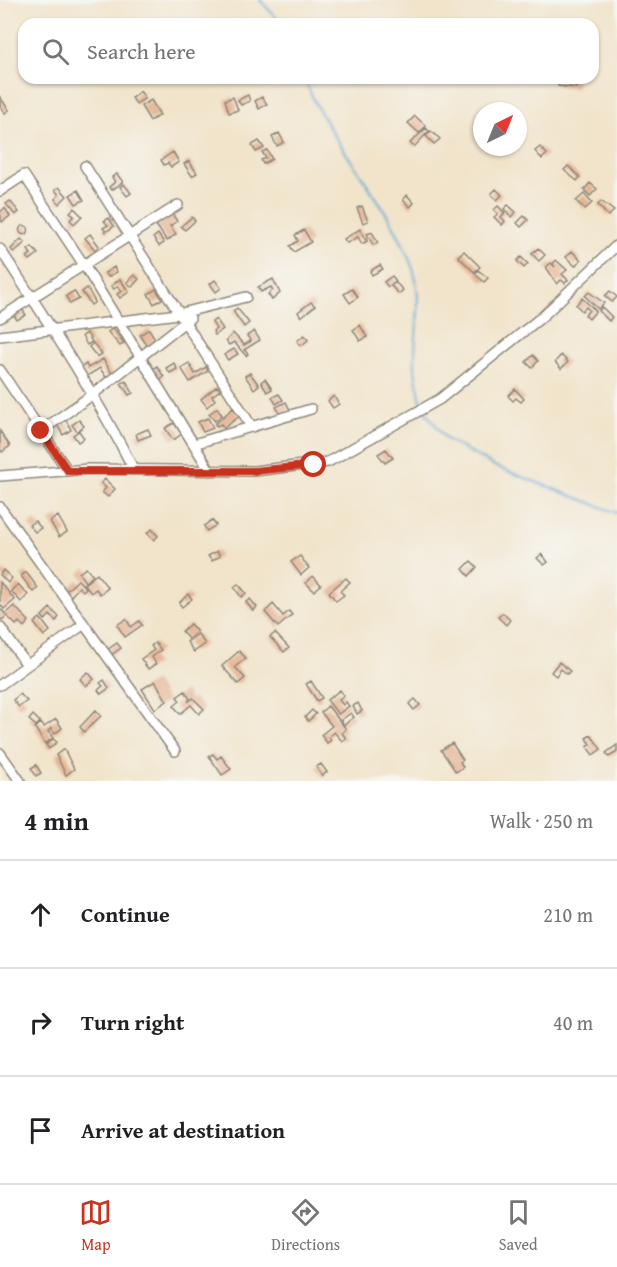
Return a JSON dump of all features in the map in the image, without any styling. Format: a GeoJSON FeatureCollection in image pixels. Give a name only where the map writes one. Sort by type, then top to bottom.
{"type":"FeatureCollection","features":[{"type":"Feature","properties":{"kind":"street"},"geometry":{"type":"LineString","coordinates":[[85,166],[252,427]]}},
{"type":"Feature","properties":{"kind":"street"},"geometry":{"type":"LineString","coordinates":[[0,191],[24,175],[84,265],[210,471]]}},
{"type":"Feature","properties":{"kind":"street"},"geometry":{"type":"LineString","coordinates":[[0,318],[178,206]]}},
{"type":"Feature","properties":{"kind":"street"},"geometry":{"type":"LineString","coordinates":[[0,476],[68,471],[254,471],[328,462],[440,399],[544,315],[617,245]]}},
{"type":"Feature","properties":{"kind":"street"},"geometry":{"type":"LineString","coordinates":[[0,249],[92,395],[134,470]]}},
{"type":"Feature","properties":{"kind":"street"},"geometry":{"type":"LineString","coordinates":[[41,431],[92,395],[141,356],[183,317],[202,308],[246,297]]}},
{"type":"Feature","properties":{"kind":"street"},"geometry":{"type":"LineString","coordinates":[[0,336],[119,321],[183,317]]}},
{"type":"Feature","properties":{"kind":"street"},"geometry":{"type":"LineString","coordinates":[[0,370],[68,471]]}},
{"type":"Feature","properties":{"kind":"street"},"geometry":{"type":"LineString","coordinates":[[194,444],[311,410]]}},
{"type":"Feature","properties":{"kind":"street"},"geometry":{"type":"LineString","coordinates":[[0,507],[175,751]]}},
{"type":"Feature","properties":{"kind":"street"},"geometry":{"type":"LineString","coordinates":[[0,685],[84,624]]}},
{"type":"Feature","properties":{"kind":"street"},"geometry":{"type":"LineString","coordinates":[[0,627],[27,665]]}},
{"type":"Feature","properties":{"kind":"street"},"geometry":{"type":"LineString","coordinates":[[0,753],[20,781]]}},
{"type":"Feature","properties":{"kind":"building"},"geometry":{"type":"Polygon","coordinates":[[[558,84],[576,84],[576,88],[558,86],[558,84]]]}},
{"type":"Feature","properties":{"kind":"building"},"geometry":{"type":"Polygon","coordinates":[[[140,91],[145,98],[136,104],[132,98],[140,91]]]}},
{"type":"Feature","properties":{"kind":"building"},"geometry":{"type":"Polygon","coordinates":[[[248,95],[250,101],[241,105],[238,100],[248,95]]]}},
{"type":"Feature","properties":{"kind":"building"},"geometry":{"type":"Polygon","coordinates":[[[0,97],[9,110],[5,113],[0,106],[0,97]]]}},
{"type":"Feature","properties":{"kind":"building"},"geometry":{"type":"Polygon","coordinates":[[[233,97],[238,110],[229,113],[225,100],[233,97]]]}},
{"type":"Feature","properties":{"kind":"building"},"geometry":{"type":"Polygon","coordinates":[[[262,97],[267,104],[259,109],[255,101],[262,97]]]}},
{"type":"Feature","properties":{"kind":"building"},"geometry":{"type":"Polygon","coordinates":[[[151,100],[160,115],[150,121],[141,106],[151,100]]]}},
{"type":"Feature","properties":{"kind":"building"},"geometry":{"type":"Polygon","coordinates":[[[415,116],[426,126],[419,133],[408,123],[415,116]]]}},
{"type":"Feature","properties":{"kind":"building"},"geometry":{"type":"Polygon","coordinates":[[[426,128],[429,131],[414,147],[410,143],[426,128]]]}},
{"type":"Feature","properties":{"kind":"building"},"geometry":{"type":"Polygon","coordinates":[[[431,131],[440,139],[434,144],[426,136],[431,131]]]}},
{"type":"Feature","properties":{"kind":"building"},"geometry":{"type":"Polygon","coordinates":[[[279,133],[284,142],[277,146],[272,137],[279,133]]]}},
{"type":"Feature","properties":{"kind":"building"},"geometry":{"type":"Polygon","coordinates":[[[259,141],[264,148],[256,152],[252,145],[259,141]]]}},
{"type":"Feature","properties":{"kind":"building"},"geometry":{"type":"Polygon","coordinates":[[[540,147],[547,154],[542,159],[535,151],[540,147]]]}},
{"type":"Feature","properties":{"kind":"building"},"geometry":{"type":"Polygon","coordinates":[[[267,150],[272,159],[263,164],[261,160],[266,158],[262,152],[267,150]]]}},
{"type":"Feature","properties":{"kind":"building"},"geometry":{"type":"Polygon","coordinates":[[[173,152],[179,162],[171,167],[168,163],[164,165],[161,160],[173,152]]]}},
{"type":"Feature","properties":{"kind":"building"},"geometry":{"type":"Polygon","coordinates":[[[189,161],[197,173],[192,176],[184,164],[189,161]]]}},
{"type":"Feature","properties":{"kind":"building"},"geometry":{"type":"Polygon","coordinates":[[[568,166],[580,177],[577,181],[564,170],[568,166]]]}},
{"type":"Feature","properties":{"kind":"building"},"geometry":{"type":"Polygon","coordinates":[[[117,174],[123,182],[112,190],[109,187],[115,182],[112,177],[117,174]]]}},
{"type":"Feature","properties":{"kind":"building"},"geometry":{"type":"Polygon","coordinates":[[[590,183],[597,189],[590,196],[584,190],[590,183]]]}},
{"type":"Feature","properties":{"kind":"building"},"geometry":{"type":"Polygon","coordinates":[[[124,184],[131,193],[127,196],[120,187],[124,184]]]}},
{"type":"Feature","properties":{"kind":"building"},"geometry":{"type":"Polygon","coordinates":[[[59,187],[67,196],[59,204],[55,199],[59,195],[55,190],[59,187]]]}},
{"type":"Feature","properties":{"kind":"building"},"geometry":{"type":"Polygon","coordinates":[[[496,189],[502,195],[497,200],[491,194],[496,189]]]}},
{"type":"Feature","properties":{"kind":"building"},"geometry":{"type":"Polygon","coordinates":[[[78,190],[84,200],[76,204],[70,195],[78,190]]]}},
{"type":"Feature","properties":{"kind":"building"},"geometry":{"type":"Polygon","coordinates":[[[584,194],[592,203],[585,209],[576,201],[584,194]]]}},
{"type":"Feature","properties":{"kind":"building"},"geometry":{"type":"Polygon","coordinates":[[[407,195],[414,203],[410,207],[403,200],[407,195]]]}},
{"type":"Feature","properties":{"kind":"building"},"geometry":{"type":"Polygon","coordinates":[[[10,201],[19,212],[15,215],[6,204],[10,201]]]}},
{"type":"Feature","properties":{"kind":"building"},"geometry":{"type":"Polygon","coordinates":[[[601,201],[614,211],[608,216],[598,205],[601,201]]]}},
{"type":"Feature","properties":{"kind":"building"},"geometry":{"type":"Polygon","coordinates":[[[508,205],[516,212],[511,217],[504,209],[508,205]]]}},
{"type":"Feature","properties":{"kind":"building"},"geometry":{"type":"Polygon","coordinates":[[[362,206],[368,221],[363,223],[357,208],[362,206]]]}},
{"type":"Feature","properties":{"kind":"building"},"geometry":{"type":"Polygon","coordinates":[[[498,206],[505,213],[501,217],[505,221],[502,225],[494,217],[498,214],[494,210],[498,206]]]}},
{"type":"Feature","properties":{"kind":"building"},"geometry":{"type":"Polygon","coordinates":[[[5,208],[10,216],[2,222],[0,212],[5,208]]]}},
{"type":"Feature","properties":{"kind":"building"},"geometry":{"type":"Polygon","coordinates":[[[74,208],[82,216],[74,224],[70,220],[74,216],[70,212],[74,208]]]}},
{"type":"Feature","properties":{"kind":"building"},"geometry":{"type":"Polygon","coordinates":[[[172,214],[177,221],[170,226],[176,234],[167,241],[156,225],[172,214]]]}},
{"type":"Feature","properties":{"kind":"building"},"geometry":{"type":"Polygon","coordinates":[[[524,216],[528,220],[521,227],[517,223],[524,216]]]}},
{"type":"Feature","properties":{"kind":"building"},"geometry":{"type":"Polygon","coordinates":[[[192,217],[195,221],[185,230],[181,226],[192,217]]]}},
{"type":"Feature","properties":{"kind":"building"},"geometry":{"type":"Polygon","coordinates":[[[109,218],[114,226],[106,232],[103,228],[108,225],[104,221],[109,218]]]}},
{"type":"Feature","properties":{"kind":"building"},"geometry":{"type":"Polygon","coordinates":[[[24,226],[28,230],[24,234],[20,230],[24,226]]]}},
{"type":"Feature","properties":{"kind":"building"},"geometry":{"type":"Polygon","coordinates":[[[360,229],[367,241],[362,244],[358,237],[347,243],[344,239],[360,229]]]}},
{"type":"Feature","properties":{"kind":"building"},"geometry":{"type":"Polygon","coordinates":[[[304,230],[311,242],[294,252],[290,246],[298,241],[295,235],[304,230]]]}},
{"type":"Feature","properties":{"kind":"building"},"geometry":{"type":"Polygon","coordinates":[[[372,232],[378,243],[373,245],[367,234],[372,232]]]}},
{"type":"Feature","properties":{"kind":"building"},"geometry":{"type":"Polygon","coordinates":[[[90,234],[99,246],[95,250],[85,238],[90,234]]]}},
{"type":"Feature","properties":{"kind":"building"},"geometry":{"type":"Polygon","coordinates":[[[158,234],[164,243],[159,246],[153,238],[158,234]]]}},
{"type":"Feature","properties":{"kind":"building"},"geometry":{"type":"Polygon","coordinates":[[[21,239],[25,243],[14,252],[11,249],[21,239]]]}},
{"type":"Feature","properties":{"kind":"building"},"geometry":{"type":"Polygon","coordinates":[[[32,247],[38,254],[30,260],[27,257],[31,254],[28,250],[32,247]]]}},
{"type":"Feature","properties":{"kind":"building"},"geometry":{"type":"Polygon","coordinates":[[[538,248],[545,255],[539,261],[532,254],[538,248]]]}},
{"type":"Feature","properties":{"kind":"building"},"geometry":{"type":"Polygon","coordinates":[[[464,251],[480,267],[474,272],[458,256],[464,251]]]}},
{"type":"Feature","properties":{"kind":"building"},"geometry":{"type":"Polygon","coordinates":[[[572,251],[581,260],[575,266],[566,257],[572,251]]]}},
{"type":"Feature","properties":{"kind":"building"},"geometry":{"type":"Polygon","coordinates":[[[521,257],[528,264],[524,268],[517,261],[521,257]]]}},
{"type":"Feature","properties":{"kind":"building"},"geometry":{"type":"Polygon","coordinates":[[[556,260],[567,270],[562,274],[568,280],[565,283],[561,280],[557,284],[546,267],[551,263],[555,267],[553,264],[556,260]]]}},
{"type":"Feature","properties":{"kind":"building"},"geometry":{"type":"Polygon","coordinates":[[[380,265],[383,269],[372,275],[370,271],[380,265]]]}},
{"type":"Feature","properties":{"kind":"building"},"geometry":{"type":"Polygon","coordinates":[[[114,267],[117,272],[108,277],[105,273],[114,267]]]}},
{"type":"Feature","properties":{"kind":"building"},"geometry":{"type":"Polygon","coordinates":[[[478,270],[488,278],[484,282],[475,274],[478,270]]]}},
{"type":"Feature","properties":{"kind":"building"},"geometry":{"type":"Polygon","coordinates":[[[134,275],[139,279],[132,287],[127,282],[134,275]]]}},
{"type":"Feature","properties":{"kind":"building"},"geometry":{"type":"Polygon","coordinates":[[[392,276],[396,281],[388,287],[384,282],[392,276]]]}},
{"type":"Feature","properties":{"kind":"building"},"geometry":{"type":"Polygon","coordinates":[[[120,279],[129,292],[120,298],[117,294],[122,291],[118,286],[114,289],[111,286],[120,279]]]}},
{"type":"Feature","properties":{"kind":"building"},"geometry":{"type":"Polygon","coordinates":[[[273,279],[280,293],[272,300],[268,294],[273,290],[271,287],[261,292],[258,287],[273,279]]]}},
{"type":"Feature","properties":{"kind":"building"},"geometry":{"type":"Polygon","coordinates":[[[215,280],[221,288],[216,292],[210,284],[215,280]]]}},
{"type":"Feature","properties":{"kind":"building"},"geometry":{"type":"Polygon","coordinates":[[[395,282],[403,290],[399,294],[391,286],[395,282]]]}},
{"type":"Feature","properties":{"kind":"building"},"geometry":{"type":"Polygon","coordinates":[[[87,288],[95,302],[91,305],[82,292],[87,288]]]}},
{"type":"Feature","properties":{"kind":"building"},"geometry":{"type":"Polygon","coordinates":[[[156,289],[162,299],[154,304],[148,294],[156,289]]]}},
{"type":"Feature","properties":{"kind":"building"},"geometry":{"type":"Polygon","coordinates":[[[352,289],[358,297],[350,303],[344,294],[352,289]]]}},
{"type":"Feature","properties":{"kind":"building"},"geometry":{"type":"Polygon","coordinates":[[[74,291],[79,299],[70,304],[66,296],[74,291]]]}},
{"type":"Feature","properties":{"kind":"building"},"geometry":{"type":"Polygon","coordinates":[[[610,291],[617,297],[612,302],[605,296],[610,291]]]}},
{"type":"Feature","properties":{"kind":"building"},"geometry":{"type":"Polygon","coordinates":[[[589,292],[604,303],[598,309],[585,296],[589,292]]]}},
{"type":"Feature","properties":{"kind":"building"},"geometry":{"type":"Polygon","coordinates":[[[582,298],[596,311],[589,319],[585,315],[589,310],[586,307],[582,311],[576,305],[582,298]]]}},
{"type":"Feature","properties":{"kind":"building"},"geometry":{"type":"Polygon","coordinates":[[[311,302],[315,306],[301,317],[298,312],[311,302]]]}},
{"type":"Feature","properties":{"kind":"building"},"geometry":{"type":"Polygon","coordinates":[[[602,307],[612,317],[609,321],[599,311],[602,307]]]}},
{"type":"Feature","properties":{"kind":"building"},"geometry":{"type":"Polygon","coordinates":[[[237,308],[249,323],[244,327],[233,311],[237,308]]]}},
{"type":"Feature","properties":{"kind":"building"},"geometry":{"type":"Polygon","coordinates":[[[22,309],[26,315],[17,320],[14,315],[22,309]]]}},
{"type":"Feature","properties":{"kind":"building"},"geometry":{"type":"Polygon","coordinates":[[[216,319],[223,329],[215,335],[213,331],[216,329],[212,322],[216,319]]]}},
{"type":"Feature","properties":{"kind":"building"},"geometry":{"type":"Polygon","coordinates":[[[360,325],[367,337],[360,341],[353,330],[360,325]]]}},
{"type":"Feature","properties":{"kind":"building"},"geometry":{"type":"Polygon","coordinates":[[[113,328],[124,343],[120,346],[108,332],[113,328]]]}},
{"type":"Feature","properties":{"kind":"building"},"geometry":{"type":"Polygon","coordinates":[[[149,329],[157,342],[148,347],[140,335],[149,329]]]}},
{"type":"Feature","properties":{"kind":"building"},"geometry":{"type":"Polygon","coordinates":[[[254,331],[260,340],[244,350],[248,354],[246,356],[234,342],[229,345],[226,341],[233,333],[244,345],[251,341],[247,336],[254,331]]]}},
{"type":"Feature","properties":{"kind":"building"},"geometry":{"type":"Polygon","coordinates":[[[87,333],[92,342],[87,345],[82,336],[87,333]]]}},
{"type":"Feature","properties":{"kind":"building"},"geometry":{"type":"Polygon","coordinates":[[[304,335],[308,340],[301,346],[297,341],[304,335]]]}},
{"type":"Feature","properties":{"kind":"building"},"geometry":{"type":"Polygon","coordinates":[[[93,343],[102,354],[97,357],[89,347],[93,343]]]}},
{"type":"Feature","properties":{"kind":"building"},"geometry":{"type":"Polygon","coordinates":[[[234,349],[238,354],[228,360],[224,355],[234,349]]]}},
{"type":"Feature","properties":{"kind":"building"},"geometry":{"type":"Polygon","coordinates":[[[533,355],[538,361],[532,368],[526,362],[533,355]]]}},
{"type":"Feature","properties":{"kind":"building"},"geometry":{"type":"Polygon","coordinates":[[[561,355],[568,362],[561,369],[555,362],[561,355]]]}},
{"type":"Feature","properties":{"kind":"building"},"geometry":{"type":"Polygon","coordinates":[[[103,359],[113,375],[107,379],[100,368],[87,376],[82,367],[86,364],[88,368],[103,359]]]}},
{"type":"Feature","properties":{"kind":"building"},"geometry":{"type":"Polygon","coordinates":[[[174,363],[177,369],[170,373],[166,368],[174,363]]]}},
{"type":"Feature","properties":{"kind":"building"},"geometry":{"type":"Polygon","coordinates":[[[189,363],[195,374],[206,367],[208,371],[190,382],[181,368],[189,363]]]}},
{"type":"Feature","properties":{"kind":"building"},"geometry":{"type":"Polygon","coordinates":[[[157,366],[164,377],[160,380],[152,369],[157,366]]]}},
{"type":"Feature","properties":{"kind":"building"},"geometry":{"type":"Polygon","coordinates":[[[250,373],[259,385],[254,389],[245,376],[250,373]]]}},
{"type":"Feature","properties":{"kind":"building"},"geometry":{"type":"Polygon","coordinates":[[[265,379],[272,389],[267,392],[261,382],[265,379]]]}},
{"type":"Feature","properties":{"kind":"building"},"geometry":{"type":"Polygon","coordinates":[[[126,381],[133,393],[129,395],[121,383],[126,381]]]}},
{"type":"Feature","properties":{"kind":"building"},"geometry":{"type":"Polygon","coordinates":[[[217,386],[220,390],[212,396],[215,400],[207,407],[201,399],[217,386]]]}},
{"type":"Feature","properties":{"kind":"building"},"geometry":{"type":"Polygon","coordinates":[[[515,389],[524,399],[521,402],[516,398],[513,401],[508,396],[515,389]]]}},
{"type":"Feature","properties":{"kind":"building"},"geometry":{"type":"Polygon","coordinates":[[[279,394],[283,400],[276,404],[272,397],[279,394]]]}},
{"type":"Feature","properties":{"kind":"building"},"geometry":{"type":"Polygon","coordinates":[[[334,396],[339,404],[333,408],[328,401],[334,396]]]}},
{"type":"Feature","properties":{"kind":"building"},"geometry":{"type":"Polygon","coordinates":[[[286,402],[290,410],[281,415],[276,407],[286,402]]]}},
{"type":"Feature","properties":{"kind":"building"},"geometry":{"type":"Polygon","coordinates":[[[217,408],[222,415],[215,421],[209,414],[217,408]]]}},
{"type":"Feature","properties":{"kind":"building"},"geometry":{"type":"Polygon","coordinates":[[[233,408],[240,416],[224,428],[221,424],[217,426],[215,424],[233,408]]]}},
{"type":"Feature","properties":{"kind":"building"},"geometry":{"type":"Polygon","coordinates":[[[208,418],[213,428],[203,432],[198,422],[208,418]]]}},
{"type":"Feature","properties":{"kind":"building"},"geometry":{"type":"Polygon","coordinates":[[[66,420],[71,430],[63,435],[57,425],[66,420]]]}},
{"type":"Feature","properties":{"kind":"building"},"geometry":{"type":"Polygon","coordinates":[[[79,420],[84,426],[77,431],[72,425],[79,420]]]}},
{"type":"Feature","properties":{"kind":"building"},"geometry":{"type":"Polygon","coordinates":[[[174,423],[182,434],[173,440],[165,428],[174,423]]]}},
{"type":"Feature","properties":{"kind":"building"},"geometry":{"type":"Polygon","coordinates":[[[148,429],[151,435],[138,440],[136,434],[148,429]]]}},
{"type":"Feature","properties":{"kind":"building"},"geometry":{"type":"Polygon","coordinates":[[[0,431],[10,446],[2,452],[0,449],[0,431]]]}},
{"type":"Feature","properties":{"kind":"building"},"geometry":{"type":"Polygon","coordinates":[[[79,431],[84,438],[78,442],[73,435],[79,431]]]}},
{"type":"Feature","properties":{"kind":"building"},"geometry":{"type":"Polygon","coordinates":[[[386,449],[393,458],[385,463],[378,454],[386,449]]]}},
{"type":"Feature","properties":{"kind":"building"},"geometry":{"type":"Polygon","coordinates":[[[105,479],[115,489],[108,497],[102,492],[106,488],[101,483],[105,479]]]}},
{"type":"Feature","properties":{"kind":"building"},"geometry":{"type":"Polygon","coordinates":[[[58,516],[67,532],[59,537],[50,521],[58,516]]]}},
{"type":"Feature","properties":{"kind":"building"},"geometry":{"type":"Polygon","coordinates":[[[212,520],[216,525],[207,531],[204,526],[212,520]]]}},
{"type":"Feature","properties":{"kind":"building"},"geometry":{"type":"Polygon","coordinates":[[[35,521],[41,528],[35,532],[29,525],[35,521]]]}},
{"type":"Feature","properties":{"kind":"building"},"geometry":{"type":"Polygon","coordinates":[[[152,529],[158,536],[154,540],[147,533],[152,529]]]}},
{"type":"Feature","properties":{"kind":"building"},"geometry":{"type":"Polygon","coordinates":[[[217,551],[220,556],[212,561],[208,556],[217,551]]]}},
{"type":"Feature","properties":{"kind":"building"},"geometry":{"type":"Polygon","coordinates":[[[542,554],[548,562],[544,565],[537,558],[542,554]]]}},
{"type":"Feature","properties":{"kind":"building"},"geometry":{"type":"Polygon","coordinates":[[[300,556],[309,568],[301,575],[291,562],[300,556]]]}},
{"type":"Feature","properties":{"kind":"building"},"geometry":{"type":"Polygon","coordinates":[[[471,561],[477,567],[469,576],[463,569],[471,561]]]}},
{"type":"Feature","properties":{"kind":"building"},"geometry":{"type":"Polygon","coordinates":[[[86,568],[93,576],[85,582],[79,573],[86,568]]]}},
{"type":"Feature","properties":{"kind":"building"},"geometry":{"type":"Polygon","coordinates":[[[3,570],[12,578],[8,583],[0,575],[3,570]]]}},
{"type":"Feature","properties":{"kind":"building"},"geometry":{"type":"Polygon","coordinates":[[[26,572],[38,588],[33,592],[21,576],[26,572]]]}},
{"type":"Feature","properties":{"kind":"building"},"geometry":{"type":"Polygon","coordinates":[[[97,574],[108,588],[100,594],[96,589],[91,593],[84,584],[97,574]]]}},
{"type":"Feature","properties":{"kind":"building"},"geometry":{"type":"Polygon","coordinates":[[[313,576],[321,585],[314,591],[306,583],[313,576]]]}},
{"type":"Feature","properties":{"kind":"building"},"geometry":{"type":"Polygon","coordinates":[[[346,578],[350,582],[340,591],[344,595],[336,601],[329,592],[346,578]]]}},
{"type":"Feature","properties":{"kind":"building"},"geometry":{"type":"Polygon","coordinates":[[[78,580],[86,588],[83,591],[79,587],[71,596],[66,591],[78,580]]]}},
{"type":"Feature","properties":{"kind":"building"},"geometry":{"type":"Polygon","coordinates":[[[0,582],[15,600],[4,609],[0,604],[0,582]]]}},
{"type":"Feature","properties":{"kind":"building"},"geometry":{"type":"Polygon","coordinates":[[[18,584],[28,595],[21,602],[11,591],[18,584]]]}},
{"type":"Feature","properties":{"kind":"building"},"geometry":{"type":"Polygon","coordinates":[[[238,584],[246,593],[241,597],[234,587],[238,584]]]}},
{"type":"Feature","properties":{"kind":"building"},"geometry":{"type":"Polygon","coordinates":[[[188,594],[192,599],[182,607],[179,603],[188,594]]]}},
{"type":"Feature","properties":{"kind":"building"},"geometry":{"type":"Polygon","coordinates":[[[250,599],[257,607],[253,611],[246,602],[250,599]]]}},
{"type":"Feature","properties":{"kind":"building"},"geometry":{"type":"Polygon","coordinates":[[[273,604],[283,616],[289,611],[292,615],[278,627],[265,612],[273,604]]]}},
{"type":"Feature","properties":{"kind":"building"},"geometry":{"type":"Polygon","coordinates":[[[14,606],[29,621],[24,627],[19,622],[16,625],[7,616],[2,620],[0,618],[0,611],[2,610],[5,614],[14,606]]]}},
{"type":"Feature","properties":{"kind":"building"},"geometry":{"type":"Polygon","coordinates":[[[50,608],[59,617],[56,621],[50,615],[45,620],[42,616],[50,608]]]}},
{"type":"Feature","properties":{"kind":"building"},"geometry":{"type":"Polygon","coordinates":[[[503,613],[510,620],[506,625],[498,617],[503,613]]]}},
{"type":"Feature","properties":{"kind":"building"},"geometry":{"type":"Polygon","coordinates":[[[40,618],[50,631],[44,636],[34,623],[40,618]]]}},
{"type":"Feature","properties":{"kind":"building"},"geometry":{"type":"Polygon","coordinates":[[[126,619],[131,627],[139,621],[142,625],[125,637],[117,625],[126,619]]]}},
{"type":"Feature","properties":{"kind":"building"},"geometry":{"type":"Polygon","coordinates":[[[190,624],[197,632],[188,639],[182,631],[190,624]]]}},
{"type":"Feature","properties":{"kind":"building"},"geometry":{"type":"Polygon","coordinates":[[[275,633],[289,648],[284,652],[270,637],[275,633]]]}},
{"type":"Feature","properties":{"kind":"building"},"geometry":{"type":"Polygon","coordinates":[[[198,634],[205,644],[194,652],[187,642],[198,634]]]}},
{"type":"Feature","properties":{"kind":"building"},"geometry":{"type":"Polygon","coordinates":[[[117,643],[121,648],[111,655],[107,650],[117,643]]]}},
{"type":"Feature","properties":{"kind":"building"},"geometry":{"type":"Polygon","coordinates":[[[155,643],[161,650],[152,657],[156,664],[148,669],[141,659],[154,650],[151,646],[155,643]]]}},
{"type":"Feature","properties":{"kind":"building"},"geometry":{"type":"Polygon","coordinates":[[[239,651],[246,658],[235,667],[245,678],[238,684],[222,666],[239,651]]]}},
{"type":"Feature","properties":{"kind":"building"},"geometry":{"type":"Polygon","coordinates":[[[559,662],[570,671],[567,674],[561,669],[556,676],[551,672],[559,662]]]}},
{"type":"Feature","properties":{"kind":"building"},"geometry":{"type":"Polygon","coordinates":[[[88,672],[94,679],[86,686],[80,679],[88,672]]]}},
{"type":"Feature","properties":{"kind":"building"},"geometry":{"type":"Polygon","coordinates":[[[104,680],[109,688],[101,694],[98,690],[103,686],[100,683],[104,680]]]}},
{"type":"Feature","properties":{"kind":"building"},"geometry":{"type":"Polygon","coordinates":[[[155,681],[167,701],[155,709],[142,689],[155,681]]]}},
{"type":"Feature","properties":{"kind":"building"},"geometry":{"type":"Polygon","coordinates":[[[311,681],[322,698],[317,701],[306,684],[311,681]]]}},
{"type":"Feature","properties":{"kind":"building"},"geometry":{"type":"Polygon","coordinates":[[[340,690],[344,696],[339,700],[343,705],[346,702],[349,706],[338,714],[327,700],[340,690]]]}},
{"type":"Feature","properties":{"kind":"building"},"geometry":{"type":"Polygon","coordinates":[[[185,691],[190,699],[188,702],[193,698],[204,709],[199,714],[191,705],[180,714],[174,706],[180,701],[177,697],[185,691]]]}},
{"type":"Feature","properties":{"kind":"building"},"geometry":{"type":"Polygon","coordinates":[[[20,694],[27,701],[19,707],[13,700],[20,694]]]}},
{"type":"Feature","properties":{"kind":"building"},"geometry":{"type":"Polygon","coordinates":[[[415,699],[420,705],[414,710],[409,704],[415,699]]]}},
{"type":"Feature","properties":{"kind":"building"},"geometry":{"type":"Polygon","coordinates":[[[358,703],[362,711],[357,714],[353,706],[358,703]]]}},
{"type":"Feature","properties":{"kind":"building"},"geometry":{"type":"Polygon","coordinates":[[[328,706],[346,729],[342,733],[346,738],[342,741],[334,732],[327,743],[321,735],[332,726],[321,712],[328,706]]]}},
{"type":"Feature","properties":{"kind":"building"},"geometry":{"type":"Polygon","coordinates":[[[96,710],[101,716],[84,732],[80,727],[96,710]]]}},
{"type":"Feature","properties":{"kind":"building"},"geometry":{"type":"Polygon","coordinates":[[[312,710],[316,714],[308,721],[305,717],[312,710]]]}},
{"type":"Feature","properties":{"kind":"building"},"geometry":{"type":"Polygon","coordinates":[[[351,713],[354,717],[344,725],[341,720],[351,713]]]}},
{"type":"Feature","properties":{"kind":"building"},"geometry":{"type":"Polygon","coordinates":[[[33,715],[40,722],[36,726],[29,720],[33,715]]]}},
{"type":"Feature","properties":{"kind":"building"},"geometry":{"type":"Polygon","coordinates":[[[56,719],[62,728],[54,734],[51,728],[48,731],[53,738],[45,744],[35,728],[41,723],[44,727],[56,719]]]}},
{"type":"Feature","properties":{"kind":"building"},"geometry":{"type":"Polygon","coordinates":[[[591,735],[601,749],[593,755],[587,747],[591,744],[586,738],[591,735]]]}},
{"type":"Feature","properties":{"kind":"building"},"geometry":{"type":"Polygon","coordinates":[[[53,739],[57,742],[49,749],[46,745],[53,739]]]}},
{"type":"Feature","properties":{"kind":"building"},"geometry":{"type":"Polygon","coordinates":[[[452,743],[463,760],[460,762],[463,767],[456,772],[441,750],[452,743]]]}},
{"type":"Feature","properties":{"kind":"building"},"geometry":{"type":"Polygon","coordinates":[[[617,745],[617,752],[609,757],[606,753],[617,745]]]}},
{"type":"Feature","properties":{"kind":"building"},"geometry":{"type":"Polygon","coordinates":[[[64,749],[74,769],[66,775],[56,755],[64,749]]]}},
{"type":"Feature","properties":{"kind":"building"},"geometry":{"type":"Polygon","coordinates":[[[213,754],[217,759],[221,756],[231,769],[222,775],[209,756],[213,754]]]}},
{"type":"Feature","properties":{"kind":"building"},"geometry":{"type":"Polygon","coordinates":[[[321,764],[327,772],[322,776],[316,767],[321,764]]]}},
{"type":"Feature","properties":{"kind":"building"},"geometry":{"type":"Polygon","coordinates":[[[36,765],[41,773],[36,776],[31,768],[36,765]]]}},
{"type":"Feature","properties":{"kind":"waterway"},"geometry":{"type":"LineString","coordinates":[[260,0],[276,18]]}},
{"type":"Feature","properties":{"kind":"waterway"},"geometry":{"type":"LineString","coordinates":[[307,84],[329,127],[390,219],[413,269],[418,294],[415,369],[422,406]]}},
{"type":"Feature","properties":{"kind":"waterway"},"geometry":{"type":"LineString","coordinates":[[425,411],[446,439],[494,466],[617,513]]}},
{"type":"Feature","properties":{"kind":"route"},"geometry":{"type":"LineString","coordinates":[[41,431],[68,471],[89,469],[254,471],[314,465]]}}]}
